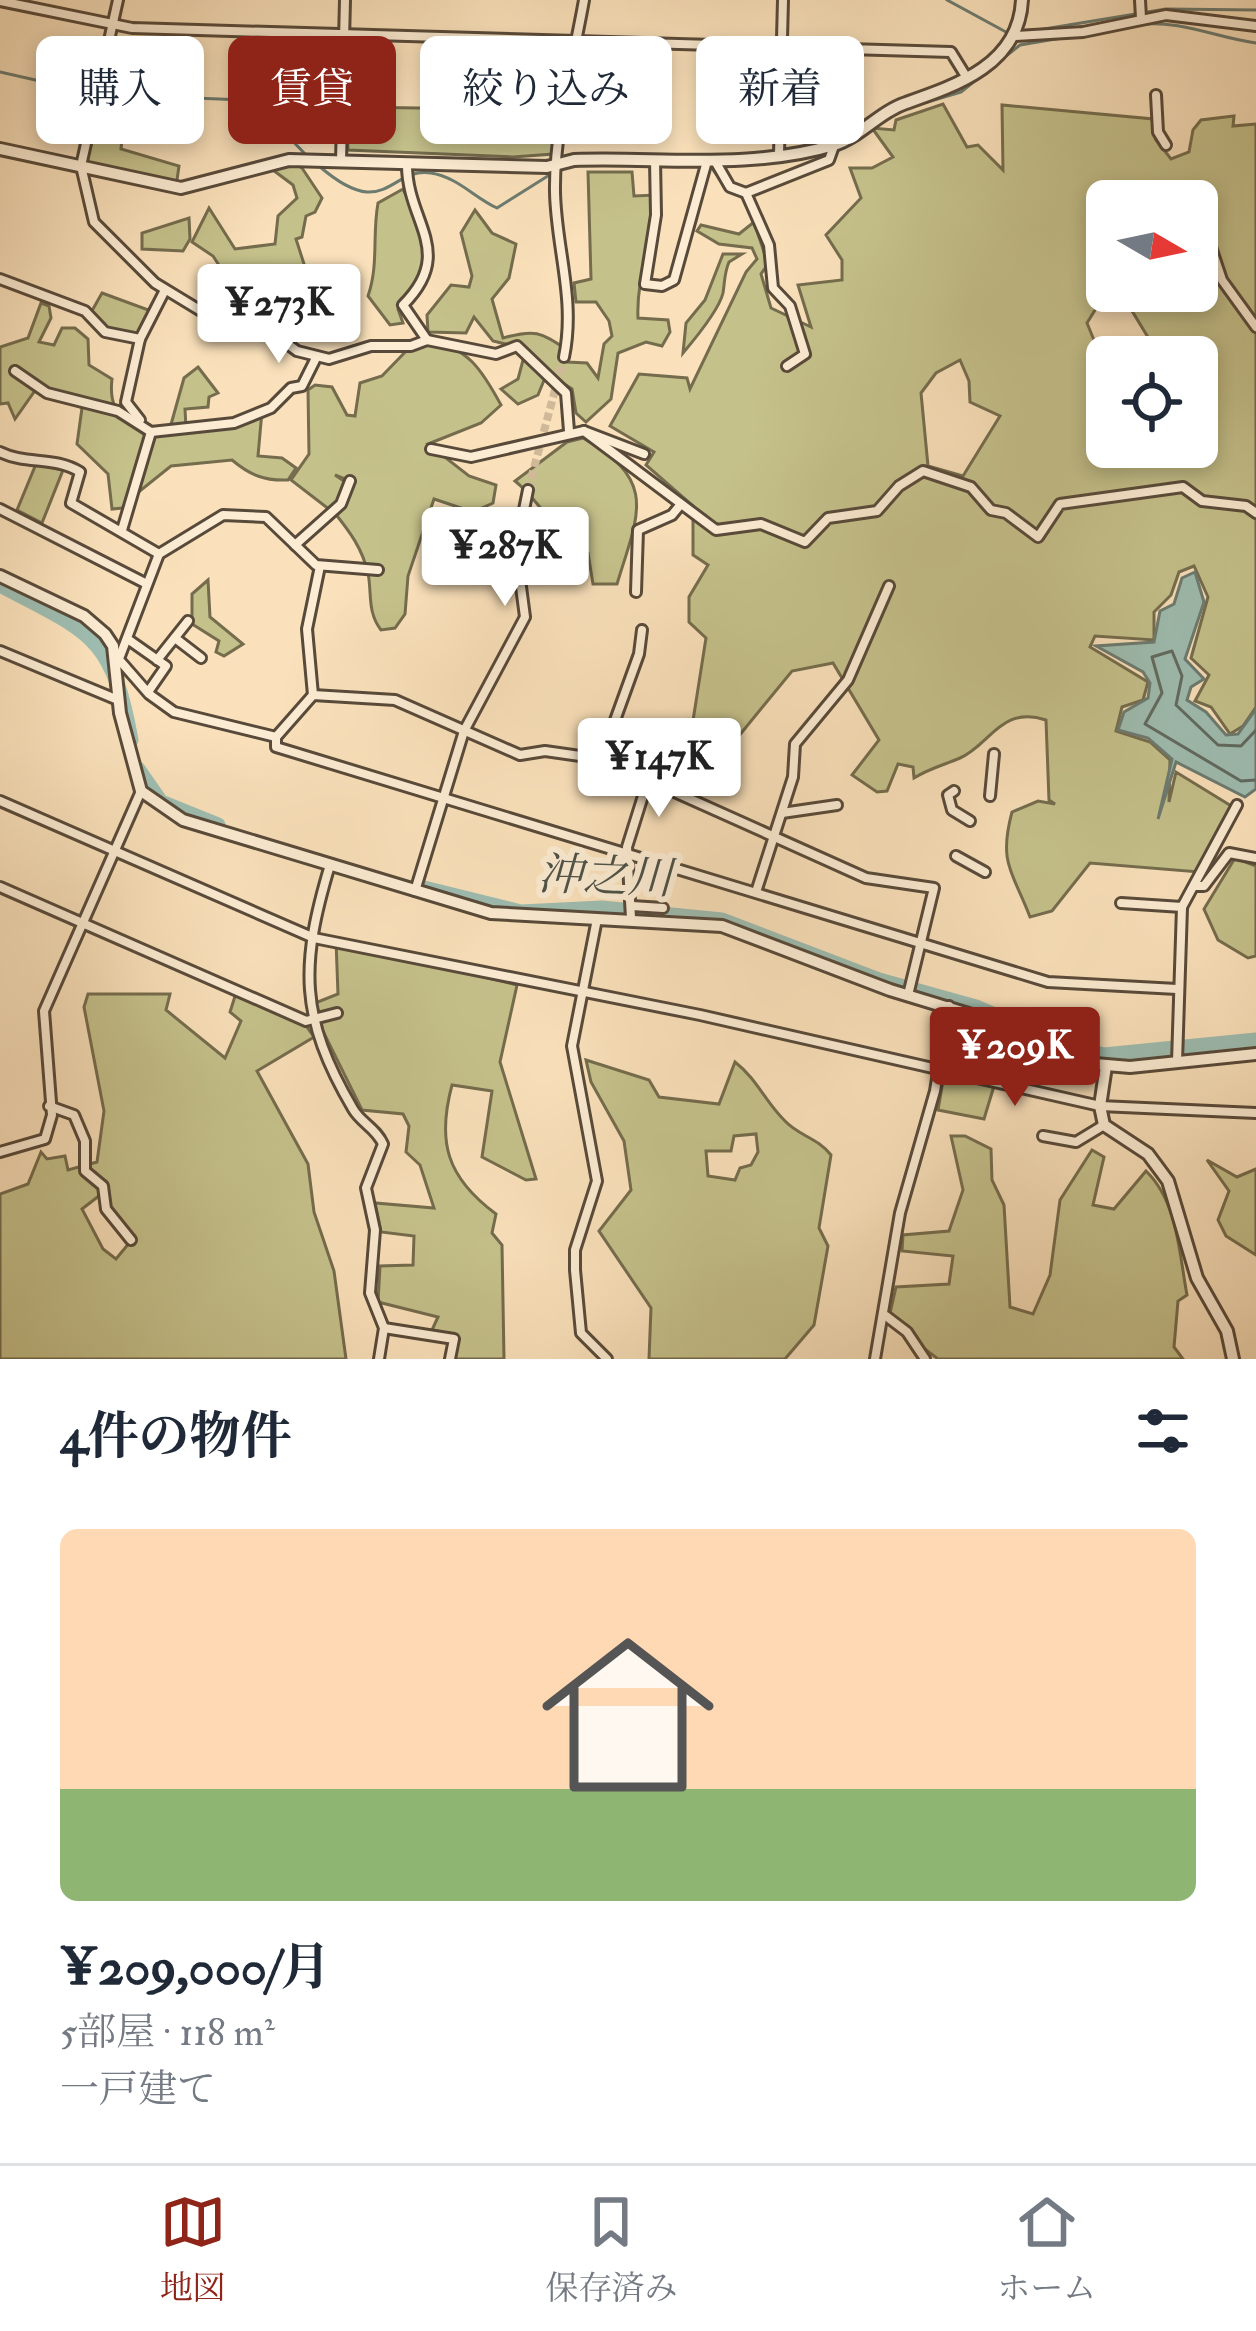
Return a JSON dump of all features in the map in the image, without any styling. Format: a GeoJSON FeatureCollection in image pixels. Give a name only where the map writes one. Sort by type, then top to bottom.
{"type":"FeatureCollection","features":[{"type":"Feature","properties":{"kind":"street"},"geometry":{"type":"LineString","coordinates":[[118,0],[81,166],[94,222],[165,290],[206,314],[251,317],[297,351],[316,358],[427,340],[496,354],[517,346],[566,393],[569,431]]}},
{"type":"Feature","properties":{"kind":"street"},"geometry":{"type":"LineString","coordinates":[[341,161],[345,0]]}},
{"type":"Feature","properties":{"kind":"street"},"geometry":{"type":"LineString","coordinates":[[577,36],[584,0]]}},
{"type":"Feature","properties":{"kind":"street"},"geometry":{"type":"LineString","coordinates":[[782,36],[783,0]]}},
{"type":"Feature","properties":{"kind":"street"},"geometry":{"type":"LineString","coordinates":[[0,148],[193,188],[274,161],[547,167],[555,162],[711,161],[779,154],[835,145],[878,115],[968,79],[1015,36],[1022,0]]}},
{"type":"Feature","properties":{"kind":"street"},"geometry":{"type":"LineString","coordinates":[[1140,0],[1141,18]]}},
{"type":"Feature","properties":{"kind":"street"},"geometry":{"type":"LineString","coordinates":[[0,1],[112,26],[420,37]]}},
{"type":"Feature","properties":{"kind":"street"},"geometry":{"type":"LineString","coordinates":[[1015,36],[1083,32],[1141,18],[1177,16],[1256,26]]}},
{"type":"Feature","properties":{"kind":"street"},"geometry":{"type":"LineString","coordinates":[[864,49],[951,52],[968,79]]}},
{"type":"Feature","properties":{"kind":"street"},"geometry":{"type":"LineString","coordinates":[[1156,95],[1158,132],[1166,145]]}},
{"type":"Feature","properties":{"kind":"street"},"geometry":{"type":"LineString","coordinates":[[558,144],[556,215],[571,311],[564,356]]}},
{"type":"Feature","properties":{"kind":"street"},"geometry":{"type":"LineString","coordinates":[[779,144],[779,154]]}},
{"type":"Feature","properties":{"kind":"street"},"geometry":{"type":"LineString","coordinates":[[711,161],[730,187],[746,193],[829,160],[835,145]]}},
{"type":"Feature","properties":{"kind":"street"},"geometry":{"type":"LineString","coordinates":[[656,160],[656,215],[645,284],[662,286],[674,280],[711,161]]}},
{"type":"Feature","properties":{"kind":"street"},"geometry":{"type":"LineString","coordinates":[[406,163],[409,191],[429,253],[425,283],[403,305],[427,340]]}},
{"type":"Feature","properties":{"kind":"street"},"geometry":{"type":"LineString","coordinates":[[746,193],[769,245],[773,288],[801,331],[805,354],[787,366]]}},
{"type":"Feature","properties":{"kind":"street"},"geometry":{"type":"LineString","coordinates":[[1218,268],[1256,328]]}},
{"type":"Feature","properties":{"kind":"street"},"geometry":{"type":"LineString","coordinates":[[0,279],[85,311],[105,332],[140,339]]}},
{"type":"Feature","properties":{"kind":"street"},"geometry":{"type":"LineString","coordinates":[[148,429],[126,402],[140,339],[165,290]]}},
{"type":"Feature","properties":{"kind":"street"},"geometry":{"type":"LineString","coordinates":[[15,371],[47,393],[118,411],[148,429],[234,423],[271,408],[292,388],[302,386],[316,358]]}},
{"type":"Feature","properties":{"kind":"street"},"geometry":{"type":"LineString","coordinates":[[122,530],[148,429]]}},
{"type":"Feature","properties":{"kind":"street"},"geometry":{"type":"LineString","coordinates":[[584,431],[716,530],[761,524],[806,542],[828,518],[877,511],[899,486],[922,471],[971,488],[991,510],[1006,513],[1038,537],[1060,505],[1117,493],[1183,487],[1202,501],[1246,506],[1256,513]]}},
{"type":"Feature","properties":{"kind":"street"},"geometry":{"type":"LineString","coordinates":[[430,449],[471,457],[584,431],[644,454]]}},
{"type":"Feature","properties":{"kind":"street"},"geometry":{"type":"LineString","coordinates":[[0,452],[80,472],[71,503],[159,554]]}},
{"type":"Feature","properties":{"kind":"street"},"geometry":{"type":"LineString","coordinates":[[295,545],[341,504],[350,481]]}},
{"type":"Feature","properties":{"kind":"street"},"geometry":{"type":"LineString","coordinates":[[414,893],[464,731],[526,617],[516,549],[528,490]]}},
{"type":"Feature","properties":{"kind":"street"},"geometry":{"type":"LineString","coordinates":[[636,592],[638,530],[672,514],[681,504]]}},
{"type":"Feature","properties":{"kind":"street"},"geometry":{"type":"LineString","coordinates":[[0,509],[147,584]]}},
{"type":"Feature","properties":{"kind":"street"},"geometry":{"type":"LineString","coordinates":[[0,1152],[45,1139],[52,1115],[44,1011],[141,790],[118,700],[118,656],[129,640],[159,554],[192,538],[205,523],[237,513],[266,518],[320,566],[378,570]]}},
{"type":"Feature","properties":{"kind":"street"},"geometry":{"type":"LineString","coordinates":[[320,566],[307,628],[313,694],[276,737],[276,747],[1048,982],[1177,989]]}},
{"type":"Feature","properties":{"kind":"street"},"geometry":{"type":"LineString","coordinates":[[0,576],[84,616],[105,634],[148,692],[186,717],[276,737]]}},
{"type":"Feature","properties":{"kind":"street"},"geometry":{"type":"LineString","coordinates":[[756,892],[782,813],[797,740],[848,680],[889,586]]}},
{"type":"Feature","properties":{"kind":"street"},"geometry":{"type":"LineString","coordinates":[[157,660],[188,621]]}},
{"type":"Feature","properties":{"kind":"street"},"geometry":{"type":"LineString","coordinates":[[601,759],[639,654],[642,630]]}},
{"type":"Feature","properties":{"kind":"street"},"geometry":{"type":"LineString","coordinates":[[175,638],[201,658]]}},
{"type":"Feature","properties":{"kind":"street"},"geometry":{"type":"LineString","coordinates":[[129,640],[166,667],[148,692]]}},
{"type":"Feature","properties":{"kind":"street"},"geometry":{"type":"LineString","coordinates":[[0,651],[118,700]]}},
{"type":"Feature","properties":{"kind":"street"},"geometry":{"type":"LineString","coordinates":[[313,694],[387,698],[520,755],[544,752],[601,759],[866,878],[934,888],[908,995]]}},
{"type":"Feature","properties":{"kind":"street"},"geometry":{"type":"LineString","coordinates":[[990,796],[994,754]]}},
{"type":"Feature","properties":{"kind":"street"},"geometry":{"type":"LineString","coordinates":[[632,912],[625,888],[626,854],[649,780]]}},
{"type":"Feature","properties":{"kind":"street"},"geometry":{"type":"LineString","coordinates":[[141,790],[183,820],[414,893],[513,917],[598,917],[663,908]]}},
{"type":"Feature","properties":{"kind":"street"},"geometry":{"type":"LineString","coordinates":[[955,790],[948,795],[952,810],[970,820]]}},
{"type":"Feature","properties":{"kind":"street"},"geometry":{"type":"LineString","coordinates":[[0,801],[309,936],[1100,1106],[1256,1113]]}},
{"type":"Feature","properties":{"kind":"street"},"geometry":{"type":"LineString","coordinates":[[1177,1063],[1182,908],[1237,805]]}},
{"type":"Feature","properties":{"kind":"street"},"geometry":{"type":"LineString","coordinates":[[782,813],[837,806]]}},
{"type":"Feature","properties":{"kind":"street"},"geometry":{"type":"LineString","coordinates":[[1197,886],[1204,886],[1229,853],[1256,858]]}},
{"type":"Feature","properties":{"kind":"street"},"geometry":{"type":"LineString","coordinates":[[956,856],[985,872]]}},
{"type":"Feature","properties":{"kind":"street"},"geometry":{"type":"LineString","coordinates":[[330,865],[309,936],[311,1021],[355,1112],[383,1144],[366,1188],[375,1230],[370,1293],[384,1328],[379,1359]]}},
{"type":"Feature","properties":{"kind":"street"},"geometry":{"type":"LineString","coordinates":[[0,887],[311,1021],[337,1013]]}},
{"type":"Feature","properties":{"kind":"street"},"geometry":{"type":"LineString","coordinates":[[1121,903],[1182,908]]}},
{"type":"Feature","properties":{"kind":"street"},"geometry":{"type":"LineString","coordinates":[[632,912],[722,926],[1106,1066],[1256,1054]]}},
{"type":"Feature","properties":{"kind":"street"},"geometry":{"type":"LineString","coordinates":[[598,917],[572,1046],[597,1180],[575,1250],[578,1322],[607,1359]]}},
{"type":"Feature","properties":{"kind":"street"},"geometry":{"type":"LineString","coordinates":[[875,1359],[900,1213],[940,1069],[949,1006]]}},
{"type":"Feature","properties":{"kind":"street"},"geometry":{"type":"LineString","coordinates":[[1106,1066],[1100,1106],[1104,1125],[1148,1154],[1168,1181],[1198,1278],[1227,1331],[1232,1359]]}},
{"type":"Feature","properties":{"kind":"street"},"geometry":{"type":"LineString","coordinates":[[48,1106],[74,1114],[85,1141],[85,1172],[103,1186],[106,1209],[131,1240]]}},
{"type":"Feature","properties":{"kind":"street"},"geometry":{"type":"LineString","coordinates":[[1043,1136],[1076,1142],[1104,1125]]}},
{"type":"Feature","properties":{"kind":"street"},"geometry":{"type":"LineString","coordinates":[[886,1316],[908,1332],[925,1359]]}},
{"type":"Feature","properties":{"kind":"street"},"geometry":{"type":"LineString","coordinates":[[384,1328],[454,1339],[450,1359]]}},
{"type":"Feature","properties":{"kind":"shaded area"},"geometry":{"type":"Polygon","coordinates":[[[943,104],[967,147],[978,145],[1003,170],[1002,105],[1153,119],[1156,140],[1171,159],[1189,152],[1193,130],[1201,120],[1234,116],[1233,126],[1256,124],[1256,707],[1243,726],[1230,734],[1211,707],[1195,701],[1209,675],[1191,658],[1208,597],[1194,566],[1179,572],[1171,595],[1154,612],[1154,640],[1095,636],[1090,647],[1148,682],[1143,700],[1122,707],[1116,731],[1150,742],[1170,760],[1169,802],[1176,772],[1233,807],[1199,872],[1090,863],[1052,911],[1030,917],[1009,867],[1008,830],[1012,812],[1038,801],[1055,804],[1049,800],[1046,720],[1031,717],[1007,722],[970,752],[914,778],[913,767],[898,764],[887,791],[877,792],[852,775],[879,740],[833,663],[792,671],[729,748],[692,727],[706,638],[689,622],[689,597],[708,565],[693,555],[693,506],[646,465],[654,452],[610,426],[639,374],[687,378],[690,389],[746,272],[757,259],[752,248],[719,244],[697,231],[701,225],[739,234],[754,222],[768,264],[761,274],[771,308],[811,327],[798,285],[842,280],[842,260],[826,235],[861,198],[850,168],[872,168],[893,157],[872,128],[894,130],[896,120],[943,104]],[[1086,180],[1086,312],[1094,312],[1087,323],[1092,336],[1086,336],[1086,468],[1218,468],[1218,336],[1147,336],[1133,312],[1218,312],[1218,180],[1086,180]],[[960,360],[936,373],[921,393],[928,466],[963,476],[1000,416],[970,402],[969,381],[960,360]]]}},
{"type":"Feature","properties":{"kind":"shaded area"},"geometry":{"type":"Polygon","coordinates":[[[396,108],[420,108],[420,144],[554,144],[553,154],[513,157],[348,150],[348,144],[396,144],[396,108]]]}},
{"type":"Feature","properties":{"kind":"shaded area"},"geometry":{"type":"Polygon","coordinates":[[[86,144],[122,144],[121,149],[179,166],[176,187],[81,166],[86,144]]]}},
{"type":"Feature","properties":{"kind":"shaded area"},"geometry":{"type":"Polygon","coordinates":[[[289,160],[302,168],[322,198],[315,212],[306,216],[302,237],[296,239],[304,264],[301,302],[277,313],[232,285],[213,256],[192,242],[209,208],[235,249],[275,244],[278,216],[297,198],[293,185],[273,170],[289,160]]]}},
{"type":"Feature","properties":{"kind":"shaded area"},"geometry":{"type":"Polygon","coordinates":[[[588,172],[632,172],[634,196],[656,195],[638,318],[668,320],[670,332],[662,346],[646,342],[618,353],[611,399],[586,422],[576,413],[572,389],[547,373],[538,395],[518,404],[501,389],[518,379],[526,349],[493,341],[474,317],[466,333],[428,332],[427,315],[451,285],[469,287],[472,276],[461,233],[475,210],[492,233],[516,244],[509,278],[492,299],[503,338],[530,333],[543,336],[566,349],[567,362],[587,363],[598,378],[604,344],[612,336],[609,321],[596,302],[576,302],[574,283],[591,279],[588,172]]]}},
{"type":"Feature","properties":{"kind":"shaded area"},"geometry":{"type":"Polygon","coordinates":[[[403,189],[423,237],[426,262],[418,286],[398,309],[403,323],[390,325],[368,296],[378,203],[403,189]]]}},
{"type":"Feature","properties":{"kind":"shaded area"},"geometry":{"type":"Polygon","coordinates":[[[189,218],[190,239],[183,251],[142,249],[142,233],[189,218]]]}},
{"type":"Feature","properties":{"kind":"shaded area"},"geometry":{"type":"Polygon","coordinates":[[[723,254],[742,254],[729,262],[721,300],[683,353],[686,323],[705,300],[723,254]]]}},
{"type":"Feature","properties":{"kind":"shaded area"},"geometry":{"type":"Polygon","coordinates":[[[102,293],[154,312],[140,339],[105,332],[89,316],[102,293]]]}},
{"type":"Feature","properties":{"kind":"shaded area"},"geometry":{"type":"Polygon","coordinates":[[[41,303],[49,306],[51,318],[39,342],[54,345],[62,328],[75,328],[88,339],[89,365],[112,379],[114,404],[125,420],[167,431],[219,424],[262,411],[258,456],[282,458],[296,468],[288,480],[258,476],[232,460],[171,466],[131,498],[133,507],[112,509],[108,474],[77,444],[82,408],[39,385],[15,419],[8,403],[0,404],[0,347],[28,338],[41,303]]]}},
{"type":"Feature","properties":{"kind":"shaded area"},"geometry":{"type":"Polygon","coordinates":[[[427,340],[463,354],[501,405],[481,423],[428,444],[469,476],[496,485],[493,503],[473,512],[434,499],[408,576],[405,614],[395,628],[381,630],[362,556],[334,512],[346,502],[350,481],[335,475],[347,483],[341,504],[330,510],[291,480],[309,454],[308,390],[315,385],[332,387],[347,415],[355,416],[360,383],[382,376],[411,346],[427,340]]]}},
{"type":"Feature","properties":{"kind":"shaded area"},"geometry":{"type":"Polygon","coordinates":[[[198,367],[218,393],[209,397],[208,407],[185,409],[186,428],[170,428],[184,378],[198,367]]]}},
{"type":"Feature","properties":{"kind":"shaded area"},"geometry":{"type":"Polygon","coordinates":[[[583,438],[607,454],[633,484],[636,518],[617,584],[593,584],[588,553],[568,540],[515,481],[567,442],[583,438]]]}},
{"type":"Feature","properties":{"kind":"shaded area"},"geometry":{"type":"Polygon","coordinates":[[[36,464],[63,470],[42,523],[17,510],[36,464]]]}},
{"type":"Feature","properties":{"kind":"shaded area"},"geometry":{"type":"Polygon","coordinates":[[[208,580],[210,617],[243,644],[224,656],[216,652],[219,641],[192,624],[192,594],[208,580]]]}},
{"type":"Feature","properties":{"kind":"shaded area"},"geometry":{"type":"Polygon","coordinates":[[[1235,858],[1256,866],[1256,956],[1248,958],[1218,940],[1204,909],[1235,858]]]}},
{"type":"Feature","properties":{"kind":"shaded area"},"geometry":{"type":"Polygon","coordinates":[[[336,941],[517,985],[500,1062],[536,1179],[526,1180],[482,1157],[492,1091],[452,1085],[446,1124],[456,1172],[496,1214],[492,1233],[502,1245],[504,1359],[454,1359],[457,1335],[432,1330],[438,1317],[378,1302],[380,1266],[413,1265],[414,1236],[381,1232],[375,1203],[434,1208],[420,1165],[406,1152],[409,1126],[403,1114],[362,1110],[310,1005],[338,994],[336,941]]]}},
{"type":"Feature","properties":{"kind":"shaded area"},"geometry":{"type":"Polygon","coordinates":[[[236,993],[304,1023],[314,1037],[257,1071],[308,1164],[314,1212],[334,1271],[346,1359],[0,1359],[0,1194],[28,1184],[41,1152],[47,1159],[65,1156],[68,1170],[97,1162],[104,1111],[84,1007],[88,994],[170,994],[166,1010],[225,1058],[241,1021],[230,1012],[236,993]],[[104,1192],[82,1209],[103,1249],[116,1259],[130,1242],[109,1216],[104,1192]]]}},
{"type":"Feature","properties":{"kind":"shaded area"},"geometry":{"type":"Polygon","coordinates":[[[586,1060],[649,1080],[659,1097],[719,1104],[735,1062],[785,1121],[831,1155],[819,1228],[828,1246],[814,1325],[785,1359],[649,1359],[651,1308],[599,1231],[631,1190],[624,1141],[591,1082],[586,1060]],[[756,1134],[734,1136],[731,1151],[706,1151],[708,1176],[735,1180],[740,1168],[751,1165],[758,1152],[756,1134]]]}},
{"type":"Feature","properties":{"kind":"shaded area"},"geometry":{"type":"Polygon","coordinates":[[[944,1075],[994,1086],[984,1119],[938,1110],[944,1075]]]}},
{"type":"Feature","properties":{"kind":"shaded area"},"geometry":{"type":"Polygon","coordinates":[[[951,1136],[965,1136],[991,1149],[992,1180],[1004,1205],[1010,1307],[1033,1314],[1050,1275],[1060,1200],[1092,1150],[1104,1157],[1093,1205],[1114,1209],[1146,1171],[1165,1198],[1179,1245],[1187,1295],[1178,1301],[1174,1347],[1183,1359],[938,1359],[913,1340],[908,1326],[889,1318],[896,1287],[949,1284],[953,1256],[902,1251],[903,1235],[949,1231],[963,1190],[951,1136]]]}},
{"type":"Feature","properties":{"kind":"shaded area"},"geometry":{"type":"Polygon","coordinates":[[[1207,1160],[1237,1177],[1256,1169],[1256,1255],[1226,1236],[1218,1220],[1229,1191],[1207,1160]]]}},
{"type":"Feature","properties":{"kind":"water"},"geometry":{"type":"Polygon","coordinates":[[[1195,572],[1204,602],[1185,659],[1204,679],[1191,687],[1187,700],[1206,712],[1226,735],[1238,734],[1256,709],[1256,789],[1245,797],[1176,762],[1158,819],[1172,759],[1148,738],[1118,730],[1124,712],[1148,698],[1150,683],[1143,672],[1096,646],[1154,642],[1160,611],[1174,604],[1182,578],[1195,572]]]}},
{"type":"Feature","properties":{"kind":"waterway"},"geometry":{"type":"LineString","coordinates":[[947,0],[1006,32]]}},
{"type":"Feature","properties":{"kind":"waterway"},"geometry":{"type":"LineString","coordinates":[[1032,31],[1166,9],[1256,10]]}},
{"type":"Feature","properties":{"kind":"waterway"},"geometry":{"type":"LineString","coordinates":[[1136,25],[1182,26],[1256,43]]}},
{"type":"Feature","properties":{"kind":"waterway"},"geometry":{"type":"LineString","coordinates":[[907,108],[961,92],[1020,45],[1109,30]]}},
{"type":"Feature","properties":{"kind":"waterway"},"geometry":{"type":"LineString","coordinates":[[0,72],[97,94],[243,100],[262,109],[307,156]]}},
{"type":"Feature","properties":{"kind":"waterway"},"geometry":{"type":"LineString","coordinates":[[683,166],[711,167],[726,188],[749,196],[828,164]]}},
{"type":"Feature","properties":{"kind":"waterway"},"geometry":{"type":"LineString","coordinates":[[319,166],[341,183],[373,192],[417,173],[431,173],[497,208],[551,174]]}},
{"type":"Feature","properties":{"kind":"waterway","name":"沖之川"},"geometry":{"type":"LineString","coordinates":[[0,585],[76,627],[92,641],[115,678],[131,740]]}},
{"type":"Feature","properties":{"kind":"waterway","name":"沖之川"},"geometry":{"type":"LineString","coordinates":[[138,769],[161,802],[218,825]]}},
{"type":"Feature","properties":{"kind":"waterway","name":"沖之川"},"geometry":{"type":"LineString","coordinates":[[424,888],[521,912],[602,908],[722,920],[879,980],[976,1007],[1068,1046],[1104,1055],[1256,1040]]}},
{"type":"Feature","properties":{"kind":"tunnel"},"geometry":{"type":"LineString","coordinates":[[528,490],[564,357]]}}]}
